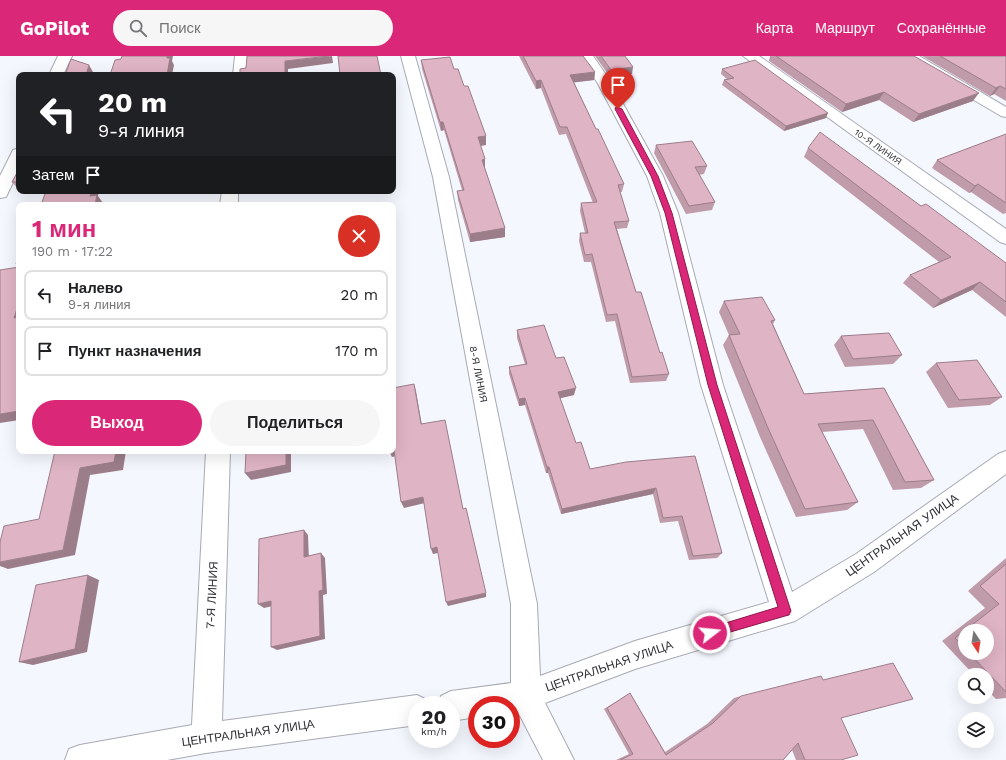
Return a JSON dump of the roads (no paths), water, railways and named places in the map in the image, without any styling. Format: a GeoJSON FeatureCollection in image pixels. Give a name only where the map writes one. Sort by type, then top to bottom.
{"type":"FeatureCollection","features":[{"type":"Feature","properties":{"kind":"street"},"geometry":{"type":"LineString","coordinates":[[57,72],[65,56]]}},
{"type":"Feature","properties":{"kind":"street"},"geometry":{"type":"LineString","coordinates":[[240,72],[242,56]]}},
{"type":"Feature","properties":{"kind":"street","name":"8-Я ЛИНИЯ"},"geometry":{"type":"LineString","coordinates":[[408,56],[441,176],[524,604],[526,696]]}},
{"type":"Feature","properties":{"kind":"street"},"geometry":{"type":"LineString","coordinates":[[586,56],[604,82],[655,176],[669,213],[712,385],[785,611]]}},
{"type":"Feature","properties":{"kind":"street","name":"10-Я ЛИНИЯ"},"geometry":{"type":"LineString","coordinates":[[750,56],[1006,238]]}},
{"type":"Feature","properties":{"kind":"street"},"geometry":{"type":"LineString","coordinates":[[909,56],[1006,113]]}},
{"type":"Feature","properties":{"kind":"street"},"geometry":{"type":"LineString","coordinates":[[0,193],[16,159]]}},
{"type":"Feature","properties":{"kind":"street","name":"7-Я ЛИНИЯ"},"geometry":{"type":"LineString","coordinates":[[206,738],[218,454]]}},
{"type":"Feature","properties":{"kind":"street","name":"ЦЕНТРАЛЬНАЯ УЛИЦА"},"geometry":{"type":"LineString","coordinates":[[460,705],[526,696],[635,655],[785,611],[865,563],[1006,461]]}},
{"type":"Feature","properties":{"kind":"street"},"geometry":{"type":"LineString","coordinates":[[526,696],[559,760]]}},
{"type":"Feature","properties":{"kind":"street","name":"ЦЕНТРАЛЬНАЯ УЛИЦА"},"geometry":{"type":"LineString","coordinates":[[80,760],[206,738],[408,711]]}}]}
